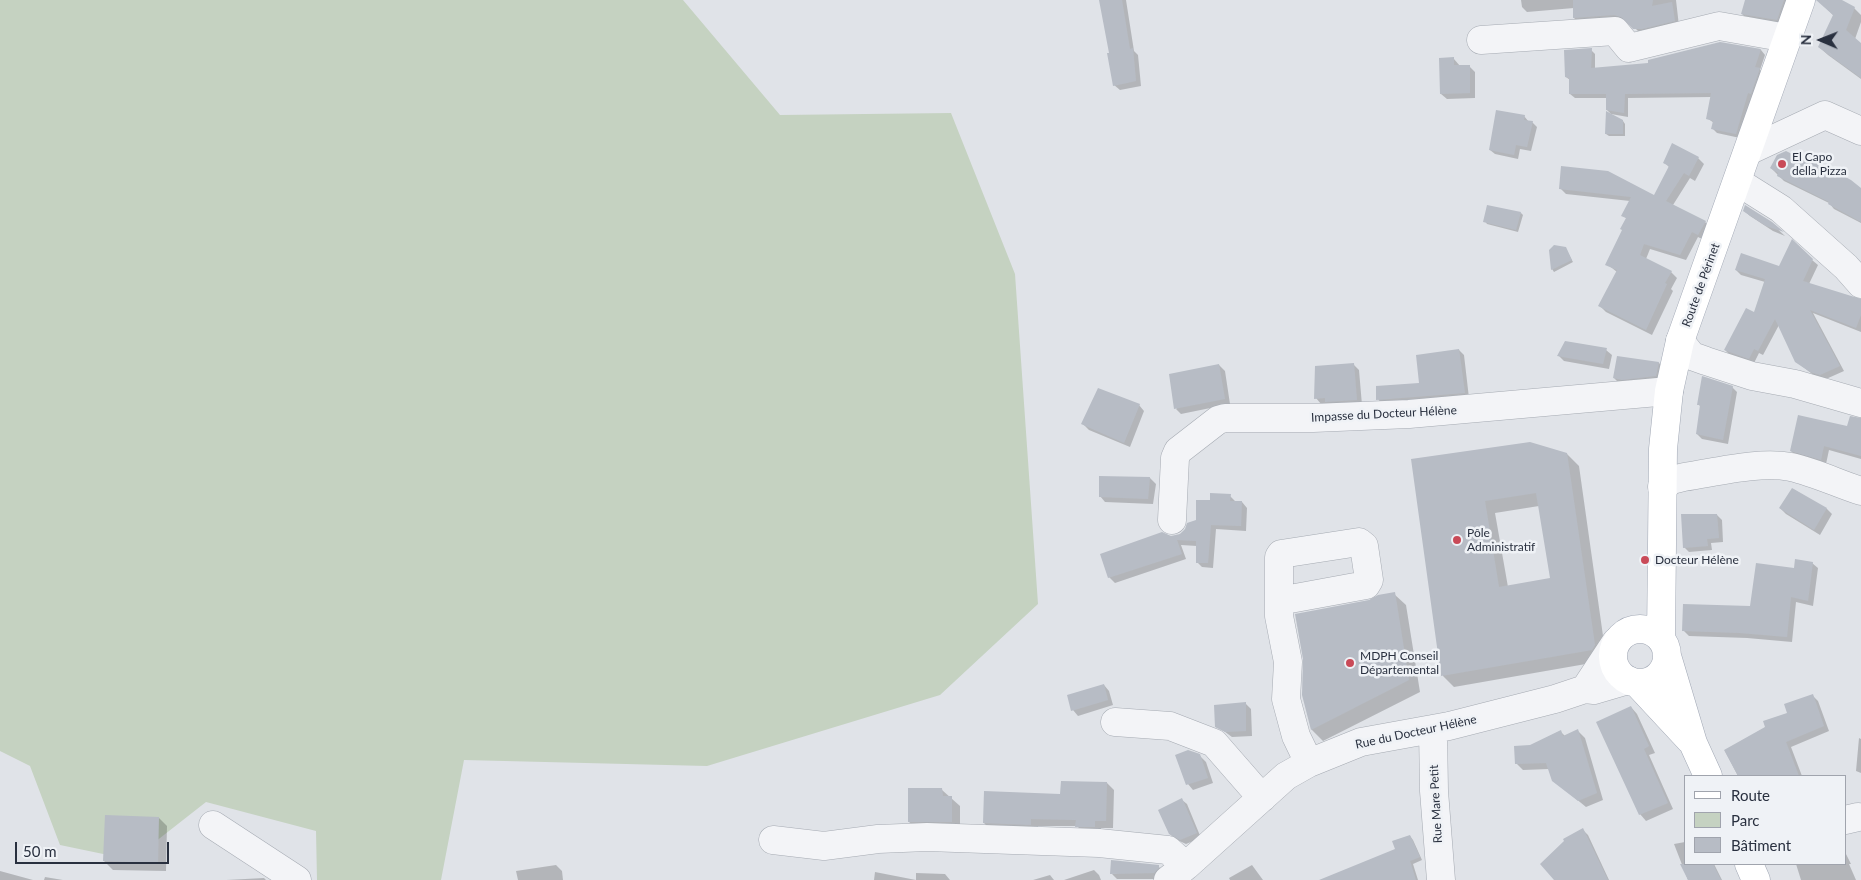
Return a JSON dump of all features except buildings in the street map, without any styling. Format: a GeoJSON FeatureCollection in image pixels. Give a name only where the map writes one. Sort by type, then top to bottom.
{"type":"FeatureCollection","features":[{"type":"Feature","properties":{"kind":"main road","name":"Route de Périnet"},"geometry":{"type":"LineString","coordinates":[[1664,647],[1662,487],[1663,449],[1669,391],[1680,341],[1801,0]]}},
{"type":"Feature","properties":{"kind":"main road"},"geometry":{"type":"LineString","coordinates":[[1662,582],[1623,637],[1613,659],[1621,675],[1632,681],[1693,743]]}},
{"type":"Feature","properties":{"kind":"main road"},"geometry":{"type":"LineString","coordinates":[[1623,637],[1637,628],[1655,632],[1664,647],[1693,743],[1708,775]]}},
{"type":"Feature","properties":{"kind":"main road"},"geometry":{"type":"LineString","coordinates":[[1632,681],[1646,682],[1654,679],[1661,673],[1666,665],[1664,647]]}},
{"type":"Feature","properties":{"kind":"main road"},"geometry":{"type":"LineString","coordinates":[[1749,865],[1756,880]]}},
{"type":"Feature","properties":{"kind":"street"},"geometry":{"type":"LineString","coordinates":[[1481,40],[1615,31],[1628,48],[1719,26],[1788,38]]}},
{"type":"Feature","properties":{"kind":"street"},"geometry":{"type":"LineString","coordinates":[[1748,151],[1825,115],[1861,131]]}},
{"type":"Feature","properties":{"kind":"street"},"geometry":{"type":"LineString","coordinates":[[1738,182],[1781,209],[1861,284]]}},
{"type":"Feature","properties":{"kind":"street"},"geometry":{"type":"LineString","coordinates":[[1680,341],[1692,356],[1706,361],[1752,376],[1795,384],[1861,403]]}},
{"type":"Feature","properties":{"kind":"street","name":"Impasse du Docteur Hélène"},"geometry":{"type":"LineString","coordinates":[[1172,520],[1175,458],[1178,452],[1222,419],[1409,414],[1669,391]]}},
{"type":"Feature","properties":{"kind":"street"},"geometry":{"type":"LineString","coordinates":[[1662,487],[1672,480],[1684,477],[1758,466],[1778,466],[1792,468],[1861,492]]}},
{"type":"Feature","properties":{"kind":"street"},"geometry":{"type":"LineString","coordinates":[[1279,601],[1279,616],[1288,662],[1286,699],[1296,736],[1309,763]]}},
{"type":"Feature","properties":{"kind":"street"},"geometry":{"type":"LineString","coordinates":[[1585,689],[1623,637]]}},
{"type":"Feature","properties":{"kind":"street","name":"Rue du Docteur Hélène"},"geometry":{"type":"LineString","coordinates":[[1177,873],[1286,776],[1309,763],[1361,742],[1433,729],[1555,699],[1585,689],[1594,690],[1632,681]]}},
{"type":"Feature","properties":{"kind":"street"},"geometry":{"type":"LineString","coordinates":[[1115,722],[1170,726],[1214,742],[1262,798]]}},
{"type":"Feature","properties":{"kind":"street","name":"Rue Mare Petit"},"geometry":{"type":"LineString","coordinates":[[1433,729],[1434,791],[1441,880]]}},
{"type":"Feature","properties":{"kind":"street"},"geometry":{"type":"LineString","coordinates":[[214,825],[297,880]]}},
{"type":"Feature","properties":{"kind":"street"},"geometry":{"type":"LineString","coordinates":[[773,840],[824,846],[885,838],[927,837],[1099,844],[1168,850],[1177,873]]}},
{"type":"Feature","properties":{"kind":"green space"},"geometry":{"type":"Polygon","coordinates":[[[0,0],[683,0],[780,115],[951,113],[1015,274],[1038,604],[940,695],[707,766],[464,760],[441,880],[317,880],[316,831],[206,802],[132,860],[60,845],[30,766],[0,751],[0,0]]]}},
{"type":"Feature","properties":{"kind":"place","name":"El Capo della Pizza"},"geometry":{"type":"Point","coordinates":[1782,164]}},
{"type":"Feature","properties":{"kind":"place","name":"Pôle Administratif"},"geometry":{"type":"Point","coordinates":[1457,540]}},
{"type":"Feature","properties":{"kind":"place","name":"Docteur Hélène"},"geometry":{"type":"Point","coordinates":[1645,560]}},
{"type":"Feature","properties":{"kind":"place","name":"MDPH Conseil Départemental"},"geometry":{"type":"Point","coordinates":[1350,663]}}]}
